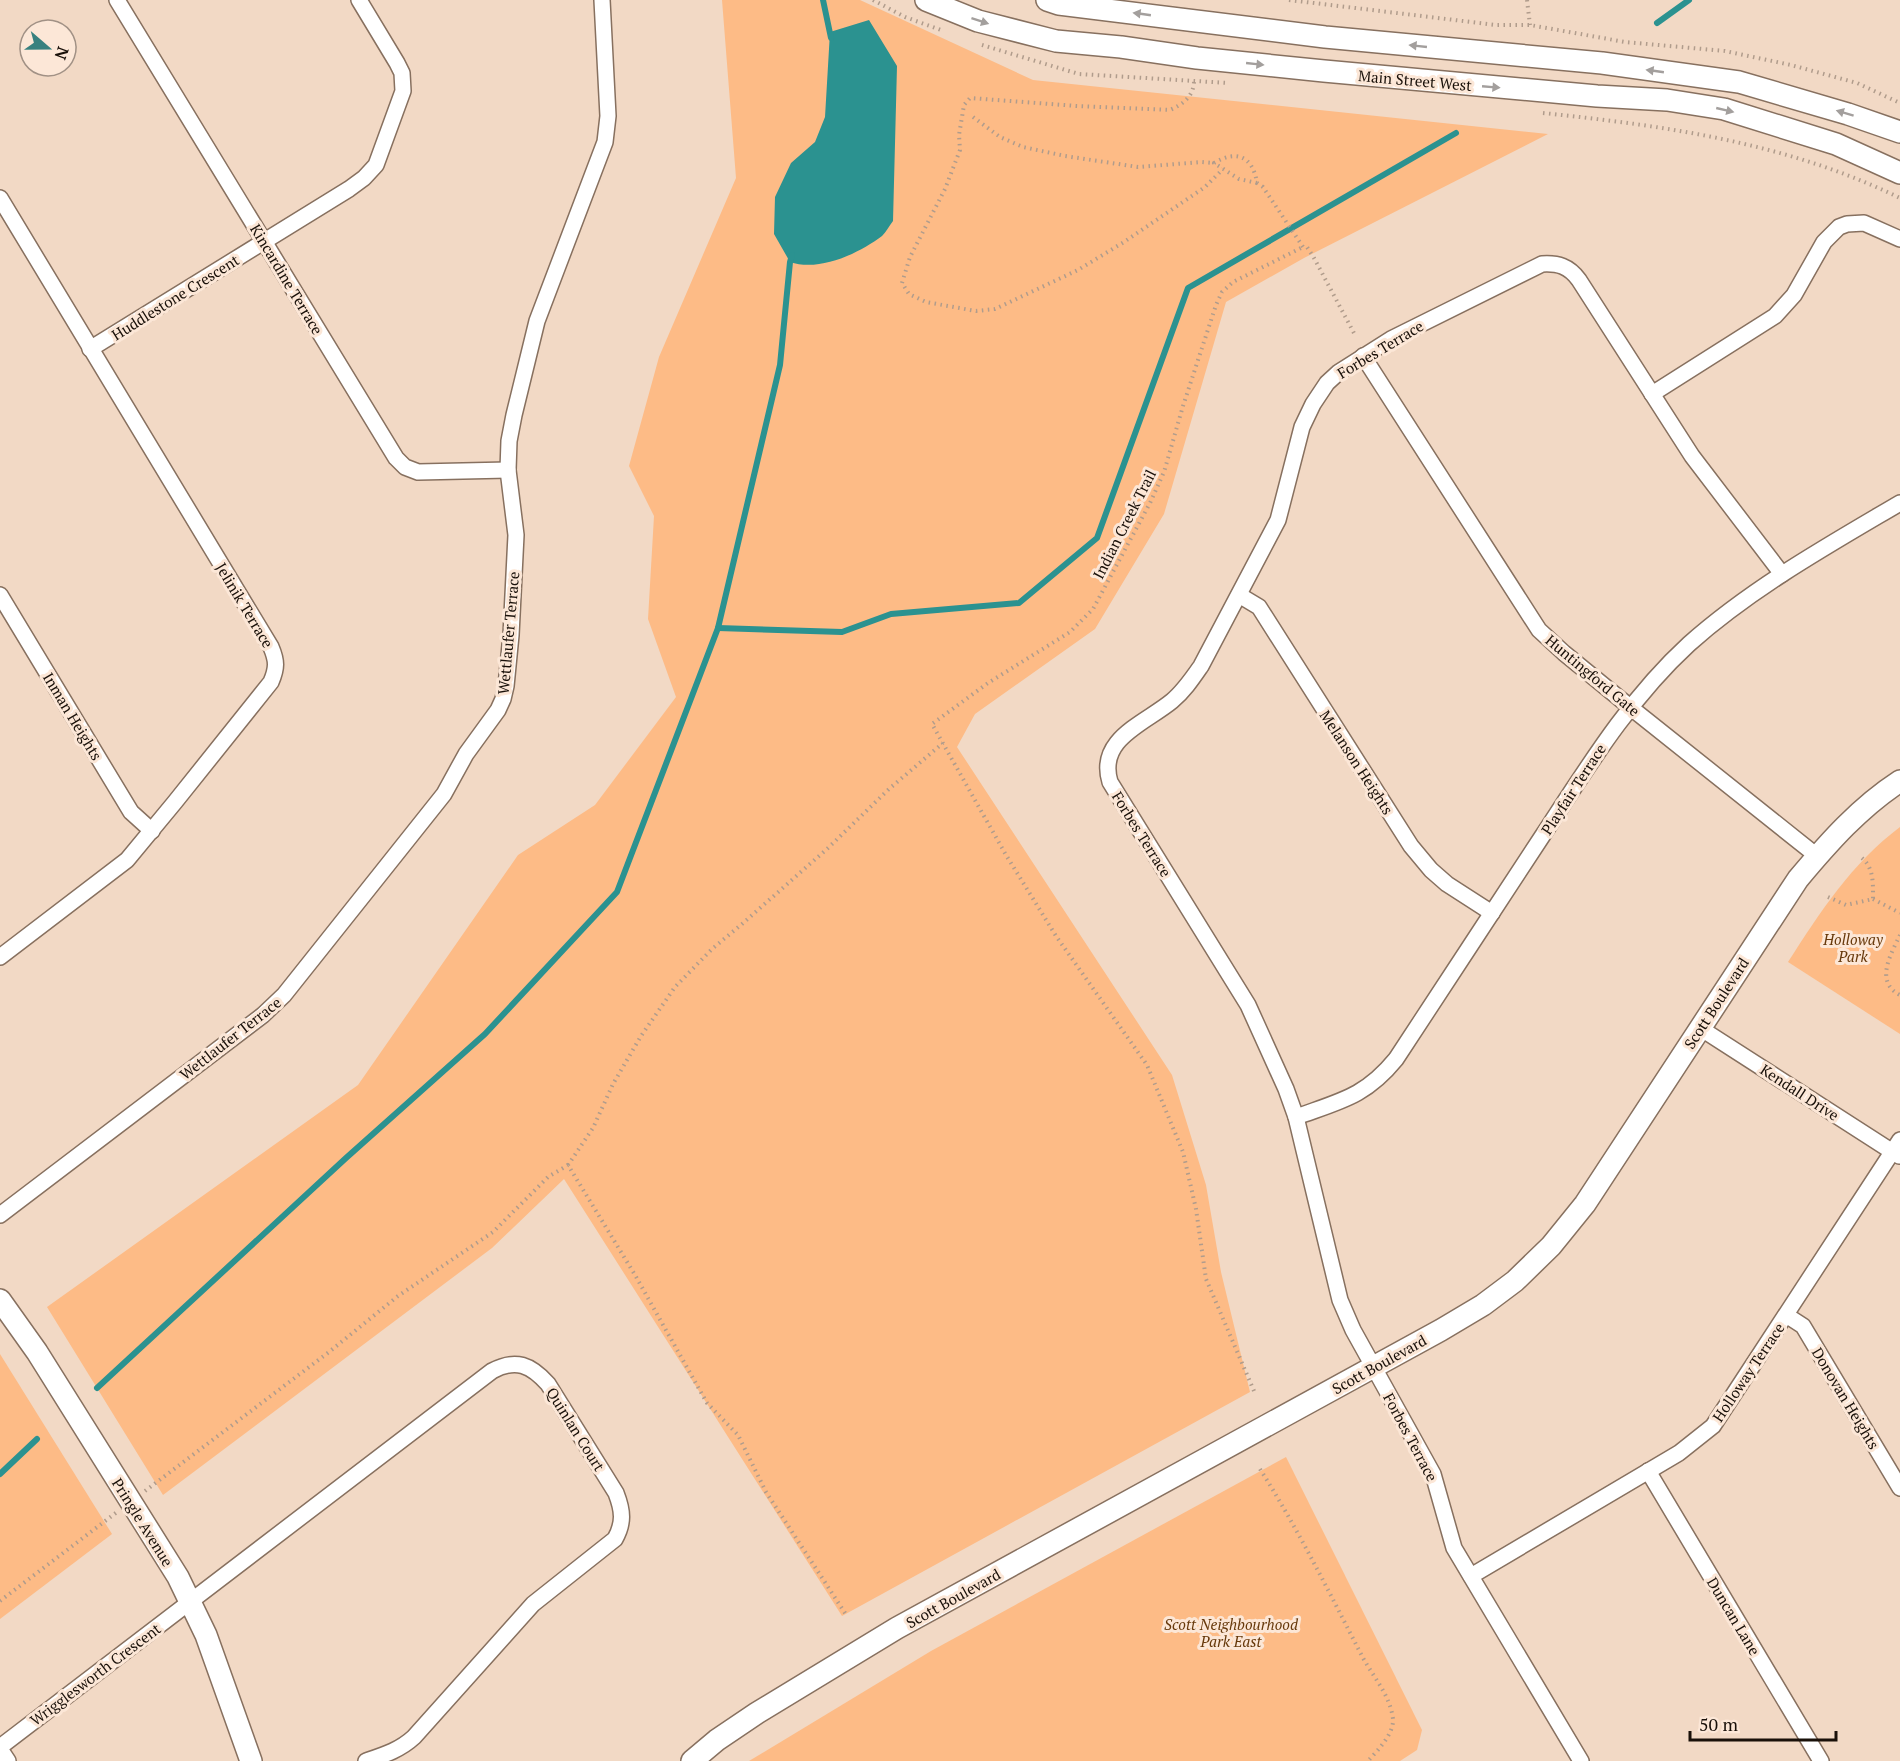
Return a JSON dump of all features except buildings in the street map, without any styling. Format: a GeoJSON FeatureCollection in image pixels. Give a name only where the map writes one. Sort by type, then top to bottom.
{"type":"FeatureCollection","features":[{"type":"Feature","properties":{"kind":"street","name":"Kincardine Terrace"},"geometry":{"type":"LineString","coordinates":[[117,0],[396,458],[405,467],[418,472],[508,470]]}},
{"type":"Feature","properties":{"kind":"street","name":"Huddlestone Crescent"},"geometry":{"type":"LineString","coordinates":[[90,349],[265,242],[364,178],[376,165],[403,91],[402,74],[359,0]]}},
{"type":"Feature","properties":{"kind":"street","name":"Wettlaufer Terrace"},"geometry":{"type":"LineString","coordinates":[[0,1215],[263,1015],[284,995],[444,794],[466,754],[498,711],[506,686],[516,535],[508,470],[509,441],[537,321],[605,142],[608,116],[602,0]]}},
{"type":"Feature","properties":{"kind":"street","name":"Main Street West"},"geometry":{"type":"LineString","coordinates":[[926,0],[978,21],[1056,41],[1121,47],[1197,58],[1585,95],[1667,100],[1724,109],[1836,144],[1900,172]]}},
{"type":"Feature","properties":{"kind":"street"},"geometry":{"type":"LineString","coordinates":[[1047,0],[1059,4],[1209,24],[1602,63],[1739,82],[1900,132]]}},
{"type":"Feature","properties":{"kind":"street","name":"Jelinik Terrace"},"geometry":{"type":"LineString","coordinates":[[0,198],[276,659],[277,667],[271,682],[152,831],[126,860],[0,957]]}},
{"type":"Feature","properties":{"kind":"street"},"geometry":{"type":"LineString","coordinates":[[1652,394],[1775,316],[1794,295],[1824,242],[1839,227],[1847,224],[1864,224],[1900,239]]}},
{"type":"Feature","properties":{"kind":"street","name":"Forbes Terrace"},"geometry":{"type":"LineString","coordinates":[[1581,1761],[1454,1548],[1433,1474],[1353,1330],[1336,1287],[1296,1117],[1286,1089],[1248,1005],[1115,792],[1107,773],[1109,755],[1118,740],[1159,711],[1186,687],[1201,666],[1278,520],[1299,436],[1313,404],[1327,383],[1339,372],[1391,339],[1542,264],[1557,264],[1573,272],[1579,279],[1692,456],[1782,574]]}},
{"type":"Feature","properties":{"kind":"street","name":"Huntingford Gate"},"geometry":{"type":"LineString","coordinates":[[1363,356],[1539,630],[1630,707],[1817,856]]}},
{"type":"Feature","properties":{"kind":"street","name":"Playfair Terrace"},"geometry":{"type":"LineString","coordinates":[[1296,1117],[1357,1095],[1385,1072],[1396,1059],[1606,739],[1630,707],[1688,645],[1782,574],[1900,503]]}},
{"type":"Feature","properties":{"kind":"street","name":"Inman Heights"},"geometry":{"type":"LineString","coordinates":[[0,595],[131,812],[152,831]]}},
{"type":"Feature","properties":{"kind":"street","name":"Melanson Heights"},"geometry":{"type":"LineString","coordinates":[[1239,595],[1259,607],[1411,846],[1431,870],[1447,884],[1492,913]]}},
{"type":"Feature","properties":{"kind":"street","name":"Scott Boulevard"},"geometry":{"type":"LineString","coordinates":[[701,1758],[757,1713],[897,1628],[1374,1367],[1483,1305],[1515,1281],[1551,1246],[1585,1204],[1798,879],[1860,812],[1900,781]]}},
{"type":"Feature","properties":{"kind":"street","name":"Kendall Drive"},"geometry":{"type":"LineString","coordinates":[[1700,1028],[1898,1150]]}},
{"type":"Feature","properties":{"kind":"street","name":"Holloway Terrace"},"geometry":{"type":"LineString","coordinates":[[1471,1576],[1648,1472],[1691,1444],[1713,1426],[1898,1150]]}},
{"type":"Feature","properties":{"kind":"street","name":"Pringle Avenue"},"geometry":{"type":"LineString","coordinates":[[0,1300],[37,1352],[178,1577],[206,1635],[251,1761]]}},
{"type":"Feature","properties":{"kind":"street","name":"Donovan Heights"},"geometry":{"type":"LineString","coordinates":[[1786,1315],[1803,1326],[1900,1488]]}},
{"type":"Feature","properties":{"kind":"street","name":"Quinlan Court"},"geometry":{"type":"LineString","coordinates":[[190,1602],[492,1371],[509,1364],[524,1365],[541,1377],[548,1384],[616,1493],[623,1518],[621,1529],[615,1539],[533,1604],[409,1742],[395,1751],[366,1761]]}},
{"type":"Feature","properties":{"kind":"street","name":"Duncan Lane"},"geometry":{"type":"LineString","coordinates":[[1648,1472],[1821,1761]]}},
{"type":"Feature","properties":{"kind":"street","name":"Wrigglesworth Crescent"},"geometry":{"type":"LineString","coordinates":[[0,1748],[190,1602]]}},
{"type":"Feature","properties":{"kind":"street"},"geometry":{"type":"LineString","coordinates":[[0,1748],[8,1761]]}},
{"type":"Feature","properties":{"kind":"path"},"geometry":{"type":"LineString","coordinates":[[873,0],[905,17],[945,31]]}},
{"type":"Feature","properties":{"kind":"path"},"geometry":{"type":"LineString","coordinates":[[1289,0],[1496,25],[1530,25],[1625,42],[1725,51],[1791,65],[1857,83],[1900,103]]}},
{"type":"Feature","properties":{"kind":"path"},"geometry":{"type":"LineString","coordinates":[[1527,0],[1530,25]]}},
{"type":"Feature","properties":{"kind":"path"},"geometry":{"type":"LineString","coordinates":[[976,42],[1079,74],[1234,84]]}},
{"type":"Feature","properties":{"kind":"path"},"geometry":{"type":"LineString","coordinates":[[1197,58],[1194,88],[1183,104],[1170,110],[970,98],[964,105],[959,135],[960,150],[945,189],[910,257],[902,282],[909,294],[926,302],[976,311],[995,309],[1078,270],[1124,243],[1205,187],[1222,169]]}},
{"type":"Feature","properties":{"kind":"path"},"geometry":{"type":"LineString","coordinates":[[1537,113],[1698,134],[1771,149],[1847,175],[1900,198]]}},
{"type":"Feature","properties":{"kind":"path"},"geometry":{"type":"LineString","coordinates":[[974,117],[1000,137],[1023,147],[1138,167],[1202,162],[1214,164],[1239,179],[1257,183],[1263,187],[1303,247],[1307,247],[1354,335]]}},
{"type":"Feature","properties":{"kind":"path"},"geometry":{"type":"LineString","coordinates":[[1214,164],[1225,156],[1248,160],[1253,165],[1257,183]]}},
{"type":"Feature","properties":{"kind":"path","name":"Indian Creek Trail"},"geometry":{"type":"LineString","coordinates":[[943,744],[932,724],[988,683],[1070,632],[1093,609],[1150,503],[1164,472],[1183,406],[1222,292],[1233,282],[1303,247]]}},
{"type":"Feature","properties":{"kind":"path"},"geometry":{"type":"LineString","coordinates":[[568,1165],[593,1128],[613,1084],[641,1036],[675,987],[712,949],[828,848],[889,789],[943,744],[1006,855],[1056,936],[1147,1065],[1183,1152],[1196,1209],[1206,1279],[1254,1391]]}},
{"type":"Feature","properties":{"kind":"path"},"geometry":{"type":"LineString","coordinates":[[1862,858],[1868,863],[1873,879],[1873,898]]}},
{"type":"Feature","properties":{"kind":"path"},"geometry":{"type":"LineString","coordinates":[[1828,897],[1846,905],[1873,898],[1900,913]]}},
{"type":"Feature","properties":{"kind":"path"},"geometry":{"type":"LineString","coordinates":[[1900,935],[1887,964],[1885,976],[1888,986],[1900,995]]}},
{"type":"Feature","properties":{"kind":"path"},"geometry":{"type":"LineString","coordinates":[[1260,1469],[1300,1535],[1366,1664],[1387,1697],[1393,1721],[1383,1744],[1368,1761]]}},
{"type":"Feature","properties":{"kind":"green space"},"geometry":{"type":"Polygon","coordinates":[[[722,0],[860,0],[1033,80],[1548,134],[1304,258],[1226,302],[1164,514],[1095,629],[975,714],[957,747],[1172,1075],[1206,1185],[1221,1272],[1250,1392],[842,1616],[564,1179],[492,1248],[163,1495],[47,1307],[358,1085],[518,855],[595,805],[676,697],[648,619],[654,516],[629,466],[659,357],[736,178],[722,0]]]}},
{"type":"Feature","properties":{"kind":"green space","name":"Holloway Park"},"geometry":{"type":"Polygon","coordinates":[[[1900,827],[1900,1034],[1788,962],[1852,872],[1900,827]]]}},
{"type":"Feature","properties":{"kind":"green space"},"geometry":{"type":"Polygon","coordinates":[[[0,1354],[112,1534],[0,1619],[0,1354]]]}},
{"type":"Feature","properties":{"kind":"green space","name":"Scott Neighbourhood Park East"},"geometry":{"type":"Polygon","coordinates":[[[1286,1457],[1422,1730],[1417,1750],[1400,1761],[749,1761],[931,1651],[1286,1457]]]}},
{"type":"Feature","properties":{"kind":"water"},"geometry":{"type":"Polygon","coordinates":[[[869,20],[897,66],[893,221],[882,236],[862,249],[838,260],[813,265],[790,262],[774,234],[775,197],[791,163],[815,142],[825,117],[830,32],[869,20]]]}},
{"type":"Feature","properties":{"kind":"waterway"},"geometry":{"type":"LineString","coordinates":[[823,0],[831,38]]}},
{"type":"Feature","properties":{"kind":"waterway"},"geometry":{"type":"LineString","coordinates":[[1657,23],[1689,0]]}},
{"type":"Feature","properties":{"kind":"waterway"},"geometry":{"type":"LineString","coordinates":[[718,628],[842,632],[891,614],[1019,603],[1097,538],[1188,288],[1456,133]]}},
{"type":"Feature","properties":{"kind":"waterway"},"geometry":{"type":"LineString","coordinates":[[97,1388],[346,1158],[485,1034],[617,892],[718,628],[780,365],[792,255]]}},
{"type":"Feature","properties":{"kind":"waterway"},"geometry":{"type":"LineString","coordinates":[[0,1474],[37,1439]]}}]}
